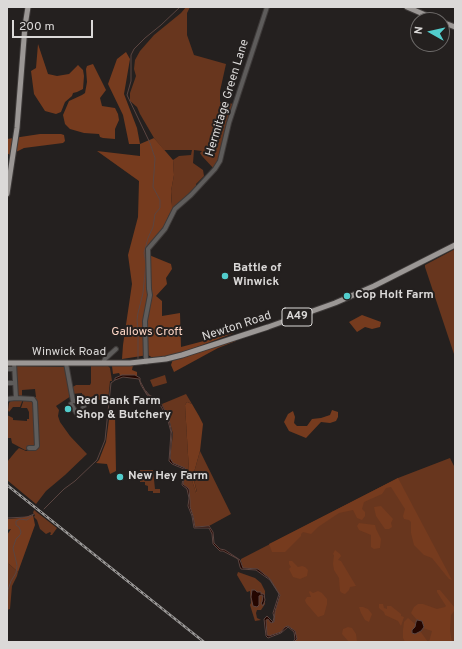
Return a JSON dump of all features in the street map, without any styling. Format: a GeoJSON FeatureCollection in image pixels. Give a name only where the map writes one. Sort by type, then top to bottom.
{"type":"FeatureCollection","features":[{"type":"Feature","properties":{"kind":"main road"},"geometry":{"type":"LineString","coordinates":[[7,194],[17,128],[25,26],[28,7]]}},
{"type":"Feature","properties":{"kind":"main road"},"geometry":{"type":"LineString","coordinates":[[407,7],[419,12]]}},
{"type":"Feature","properties":{"kind":"main road","name":"Newton Road"},"geometry":{"type":"LineString","coordinates":[[130,363],[166,359],[191,353],[268,328],[335,303],[374,286],[455,245]]}},
{"type":"Feature","properties":{"kind":"main road","name":"Winwick Road"},"geometry":{"type":"LineString","coordinates":[[7,363],[130,363]]}},
{"type":"Feature","properties":{"kind":"street","name":"Hermitage Green Lane"},"geometry":{"type":"LineString","coordinates":[[146,362],[144,321],[150,295],[148,249],[165,228],[175,209],[191,195],[215,169],[220,161],[227,130],[267,7]]}},
{"type":"Feature","properties":{"kind":"street"},"geometry":{"type":"LineString","coordinates":[[102,363],[116,349]]}},
{"type":"Feature","properties":{"kind":"street"},"geometry":{"type":"LineString","coordinates":[[14,363],[16,398]]}},
{"type":"Feature","properties":{"kind":"street"},"geometry":{"type":"LineString","coordinates":[[66,363],[73,401],[83,401],[86,404],[81,412],[77,414],[71,404]]}},
{"type":"Feature","properties":{"kind":"street"},"geometry":{"type":"LineString","coordinates":[[7,369],[14,369]]}},
{"type":"Feature","properties":{"kind":"street"},"geometry":{"type":"LineString","coordinates":[[7,383],[14,383]]}},
{"type":"Feature","properties":{"kind":"street"},"geometry":{"type":"LineString","coordinates":[[7,403],[7,399],[16,398],[33,400],[36,404],[37,446],[35,448],[29,448]]}},
{"type":"Feature","properties":{"kind":"shaded area"},"geometry":{"type":"Polygon","coordinates":[[[186,7],[190,7],[187,13],[187,35],[194,55],[226,64],[220,91],[220,102],[234,104],[221,155],[214,169],[200,153],[202,151],[194,150],[193,163],[203,170],[204,176],[196,184],[197,187],[169,215],[172,202],[171,191],[174,175],[173,160],[179,156],[191,155],[192,150],[164,150],[154,138],[137,107],[130,101],[130,93],[136,76],[134,69],[135,60],[140,51],[154,35],[181,13],[186,7]]]}},
{"type":"Feature","properties":{"kind":"shaded area"},"geometry":{"type":"Polygon","coordinates":[[[455,249],[455,357],[425,265],[455,249]]]}},
{"type":"Feature","properties":{"kind":"shaded area"},"geometry":{"type":"Polygon","coordinates":[[[16,366],[65,367],[71,396],[56,406],[59,410],[58,416],[60,422],[70,436],[87,454],[46,491],[36,504],[7,480],[7,462],[16,451],[19,448],[26,451],[38,449],[39,445],[38,419],[38,448],[25,450],[12,443],[11,438],[8,438],[7,436],[7,415],[13,418],[13,420],[27,421],[27,419],[29,419],[29,412],[27,408],[21,408],[24,399],[32,401],[35,405],[38,418],[37,403],[24,397],[36,397],[35,389],[22,390],[22,397],[17,396],[16,366]]]}},
{"type":"Feature","properties":{"kind":"shaded area"},"geometry":{"type":"Polygon","coordinates":[[[91,366],[108,366],[110,368],[112,381],[110,381],[108,401],[88,398],[87,401],[82,398],[82,393],[72,394],[71,388],[76,385],[90,385],[91,366]]]}},
{"type":"Feature","properties":{"kind":"shaded area"},"geometry":{"type":"Polygon","coordinates":[[[122,375],[135,375],[140,378],[140,381],[147,394],[159,400],[169,419],[172,434],[170,458],[173,463],[185,468],[183,484],[189,489],[190,507],[195,527],[209,526],[213,532],[214,543],[220,549],[225,550],[240,560],[243,568],[258,569],[270,579],[280,595],[275,611],[274,622],[271,623],[268,619],[266,620],[267,635],[269,636],[281,632],[288,626],[295,631],[297,639],[294,642],[294,632],[288,627],[281,633],[268,638],[266,636],[264,619],[267,616],[273,622],[273,613],[279,594],[270,580],[256,570],[241,569],[238,559],[223,551],[220,551],[213,544],[212,534],[209,528],[194,528],[192,516],[188,506],[189,498],[187,489],[182,485],[184,469],[172,464],[169,461],[171,432],[167,417],[158,401],[147,395],[141,385],[139,379],[123,377],[115,380],[115,378],[122,375]]]}},
{"type":"Feature","properties":{"kind":"shaded area"},"geometry":{"type":"Polygon","coordinates":[[[165,375],[167,383],[153,387],[150,380],[165,375]]]}},
{"type":"Feature","properties":{"kind":"shaded area"},"geometry":{"type":"Polygon","coordinates":[[[186,394],[192,404],[187,402],[185,405],[189,471],[196,493],[193,476],[200,451],[231,514],[209,526],[195,527],[190,507],[189,489],[183,484],[185,468],[173,463],[170,458],[173,434],[169,419],[162,404],[186,394]]]}},
{"type":"Feature","properties":{"kind":"shaded area"},"geometry":{"type":"Polygon","coordinates":[[[12,399],[23,399],[20,407],[13,407],[9,412],[9,403],[12,399]]]}},
{"type":"Feature","properties":{"kind":"shaded area"},"geometry":{"type":"Polygon","coordinates":[[[450,458],[455,468],[455,642],[294,642],[297,639],[295,631],[288,626],[281,632],[269,636],[267,635],[266,620],[268,619],[273,623],[280,595],[270,579],[258,569],[243,568],[241,559],[398,478],[450,458]]]}},
{"type":"Feature","properties":{"kind":"shaded area"},"geometry":{"type":"Polygon","coordinates":[[[140,470],[153,470],[155,489],[160,489],[160,493],[148,491],[148,486],[145,485],[145,482],[140,482],[140,470]]]}},
{"type":"Feature","properties":{"kind":"shaded area"},"geometry":{"type":"Polygon","coordinates":[[[34,510],[57,528],[52,535],[50,535],[50,532],[46,534],[40,529],[37,520],[34,517],[34,510]]]}},
{"type":"Feature","properties":{"kind":"shaded area"},"geometry":{"type":"Polygon","coordinates":[[[7,556],[9,557],[9,564],[18,572],[12,586],[10,609],[7,610],[7,556]]]}},
{"type":"Feature","properties":{"kind":"shaded area"},"geometry":{"type":"Polygon","coordinates":[[[238,572],[255,578],[261,583],[265,591],[265,604],[261,610],[257,610],[256,613],[257,618],[261,620],[255,621],[250,605],[250,591],[247,592],[237,575],[238,572]]]}},
{"type":"Feature","properties":{"kind":"shaded area"},"geometry":{"type":"Polygon","coordinates":[[[252,590],[264,594],[265,600],[263,606],[261,603],[263,596],[261,595],[259,596],[259,605],[257,607],[253,606],[251,597],[252,590]]]}},
{"type":"Feature","properties":{"kind":"shaded area"},"geometry":{"type":"Polygon","coordinates":[[[417,620],[422,621],[424,627],[421,631],[415,634],[412,633],[412,630],[415,627],[417,620]]]}},
{"type":"Feature","properties":{"kind":"green space"},"geometry":{"type":"Polygon","coordinates":[[[38,44],[48,74],[57,76],[69,74],[78,65],[83,70],[83,89],[73,93],[72,96],[65,102],[61,112],[56,114],[45,111],[34,94],[31,71],[36,68],[38,44]]]}},
{"type":"Feature","properties":{"kind":"green space"},"geometry":{"type":"Polygon","coordinates":[[[126,52],[130,59],[124,94],[137,128],[140,144],[129,144],[123,115],[108,84],[117,59],[126,52]]]}},
{"type":"Feature","properties":{"kind":"green space"},"geometry":{"type":"Polygon","coordinates":[[[93,64],[106,90],[100,98],[102,106],[115,108],[118,114],[119,120],[115,129],[115,139],[103,138],[100,137],[99,134],[84,133],[70,129],[65,124],[63,115],[69,101],[85,93],[87,82],[86,69],[87,66],[93,64]]]}},
{"type":"Feature","properties":{"kind":"green space"},"geometry":{"type":"Polygon","coordinates":[[[40,134],[61,134],[64,135],[65,141],[63,143],[24,148],[10,155],[7,153],[7,139],[40,134]]]}},
{"type":"Feature","properties":{"kind":"green space","name":"Gallows Croft"},"geometry":{"type":"Polygon","coordinates":[[[154,138],[173,160],[174,175],[171,191],[172,208],[161,233],[153,240],[149,255],[171,264],[172,269],[166,278],[167,284],[156,296],[162,301],[162,316],[180,313],[181,347],[234,333],[176,355],[153,358],[148,355],[122,359],[132,284],[128,255],[138,217],[139,181],[97,151],[140,156],[140,144],[154,138]]]}},
{"type":"Feature","properties":{"kind":"green space"},"geometry":{"type":"Polygon","coordinates":[[[362,315],[381,322],[380,327],[372,329],[365,327],[357,332],[349,322],[362,315]]]}},
{"type":"Feature","properties":{"kind":"green space"},"geometry":{"type":"Polygon","coordinates":[[[235,340],[236,341],[218,348],[174,372],[171,365],[173,359],[235,340]]]}},
{"type":"Feature","properties":{"kind":"green space"},"geometry":{"type":"Polygon","coordinates":[[[133,365],[132,370],[137,372],[137,376],[120,375],[119,373],[113,374],[112,366],[133,365]]]}},
{"type":"Feature","properties":{"kind":"green space"},"geometry":{"type":"Polygon","coordinates":[[[187,402],[192,404],[203,424],[200,451],[193,476],[197,493],[189,471],[185,405],[187,402]]]}},
{"type":"Feature","properties":{"kind":"green space"},"geometry":{"type":"Polygon","coordinates":[[[332,410],[338,412],[336,421],[330,423],[321,422],[306,438],[289,431],[284,422],[288,414],[293,411],[295,417],[294,423],[297,426],[307,426],[312,419],[330,415],[332,410]]]}},
{"type":"Feature","properties":{"kind":"green space"},"geometry":{"type":"Polygon","coordinates":[[[110,412],[115,413],[116,471],[110,474],[107,464],[96,463],[99,460],[106,442],[110,412]]]}},
{"type":"Feature","properties":{"kind":"green space"},"geometry":{"type":"Polygon","coordinates":[[[398,478],[452,580],[449,579],[432,558],[424,555],[414,545],[411,533],[411,522],[404,519],[403,516],[405,509],[391,487],[386,488],[382,494],[364,502],[362,509],[365,512],[365,516],[362,520],[357,518],[353,510],[339,513],[318,527],[311,534],[303,532],[285,552],[272,552],[269,544],[398,478]]]}},
{"type":"Feature","properties":{"kind":"green space"},"geometry":{"type":"Polygon","coordinates":[[[381,506],[393,519],[391,523],[392,527],[389,529],[385,529],[376,516],[374,507],[381,506]]]}},
{"type":"Feature","properties":{"kind":"green space"},"geometry":{"type":"Polygon","coordinates":[[[33,515],[35,525],[18,572],[8,562],[7,535],[11,529],[7,530],[7,519],[33,515]]]}},
{"type":"Feature","properties":{"kind":"green space"},"geometry":{"type":"Polygon","coordinates":[[[359,523],[375,525],[381,539],[380,548],[374,549],[371,547],[371,535],[359,530],[357,526],[359,523]]]}},
{"type":"Feature","properties":{"kind":"green space"},"geometry":{"type":"Polygon","coordinates":[[[335,550],[341,556],[338,560],[341,561],[356,586],[350,587],[345,594],[340,591],[339,578],[334,570],[333,554],[335,550]]]}},
{"type":"Feature","properties":{"kind":"green space"},"geometry":{"type":"Polygon","coordinates":[[[289,561],[292,561],[298,567],[305,567],[308,570],[307,576],[300,579],[293,577],[289,569],[291,567],[289,561]]]}},
{"type":"Feature","properties":{"kind":"green space"},"geometry":{"type":"Polygon","coordinates":[[[437,590],[440,590],[455,608],[451,615],[450,630],[452,642],[429,642],[432,631],[423,628],[422,621],[417,620],[411,613],[414,607],[418,604],[423,604],[437,609],[445,607],[446,606],[437,590]]]}},
{"type":"Feature","properties":{"kind":"green space"},"geometry":{"type":"Polygon","coordinates":[[[310,591],[313,593],[318,591],[327,599],[324,615],[318,617],[306,603],[305,600],[307,597],[311,597],[310,591]]]}},
{"type":"Feature","properties":{"kind":"green space"},"geometry":{"type":"Polygon","coordinates":[[[379,604],[383,604],[384,608],[387,609],[387,606],[391,606],[404,617],[401,626],[398,621],[385,615],[379,608],[379,604]]]}},
{"type":"Feature","properties":{"kind":"green space"},"geometry":{"type":"Polygon","coordinates":[[[359,607],[368,609],[372,614],[369,622],[365,620],[359,607]]]}},
{"type":"Feature","properties":{"kind":"green space"},"geometry":{"type":"Polygon","coordinates":[[[408,618],[415,624],[428,642],[405,642],[403,638],[404,622],[408,618]]]}},
{"type":"Feature","properties":{"kind":"green space"},"geometry":{"type":"Polygon","coordinates":[[[348,627],[352,628],[356,634],[357,642],[349,642],[342,634],[343,629],[348,627]]]}},
{"type":"Feature","properties":{"kind":"waterway"},"geometry":{"type":"LineString","coordinates":[[138,359],[137,320],[143,293],[146,264],[144,253],[153,227],[155,214],[160,208],[160,200],[153,187],[155,158],[150,143],[127,95],[131,81],[131,55],[134,49],[145,38],[180,7]]}},
{"type":"Feature","properties":{"kind":"waterway"},"geometry":{"type":"LineString","coordinates":[[44,509],[97,460],[105,440],[111,383],[115,380]]}},
{"type":"Feature","properties":{"kind":"waterway"},"geometry":{"type":"LineString","coordinates":[[146,391],[150,396]]}},
{"type":"Feature","properties":{"kind":"waterway"},"geometry":{"type":"LineString","coordinates":[[7,518],[27,517],[34,514]]}},
{"type":"Feature","properties":{"kind":"waterway"},"geometry":{"type":"LineString","coordinates":[[17,565],[13,548],[16,539],[21,532],[19,527],[16,525],[16,521],[20,519],[27,520],[33,515]]}},
{"type":"Feature","properties":{"kind":"waterway"},"geometry":{"type":"LineString","coordinates":[[7,606],[8,590],[16,573],[17,566]]}},
{"type":"Feature","properties":{"kind":"railway"},"geometry":{"type":"LineString","coordinates":[[7,485],[204,642]]}},
{"type":"Feature","properties":{"kind":"place","name":"Battle of Winwick"},"geometry":{"type":"Point","coordinates":[225,276]}},
{"type":"Feature","properties":{"kind":"place","name":"Cop Holt Farm"},"geometry":{"type":"Point","coordinates":[347,296]}},
{"type":"Feature","properties":{"kind":"place","name":"Red Bank Farm Shop & Butchery"},"geometry":{"type":"Point","coordinates":[68,409]}},
{"type":"Feature","properties":{"kind":"place","name":"New Hey Farm"},"geometry":{"type":"Point","coordinates":[120,477]}}]}
